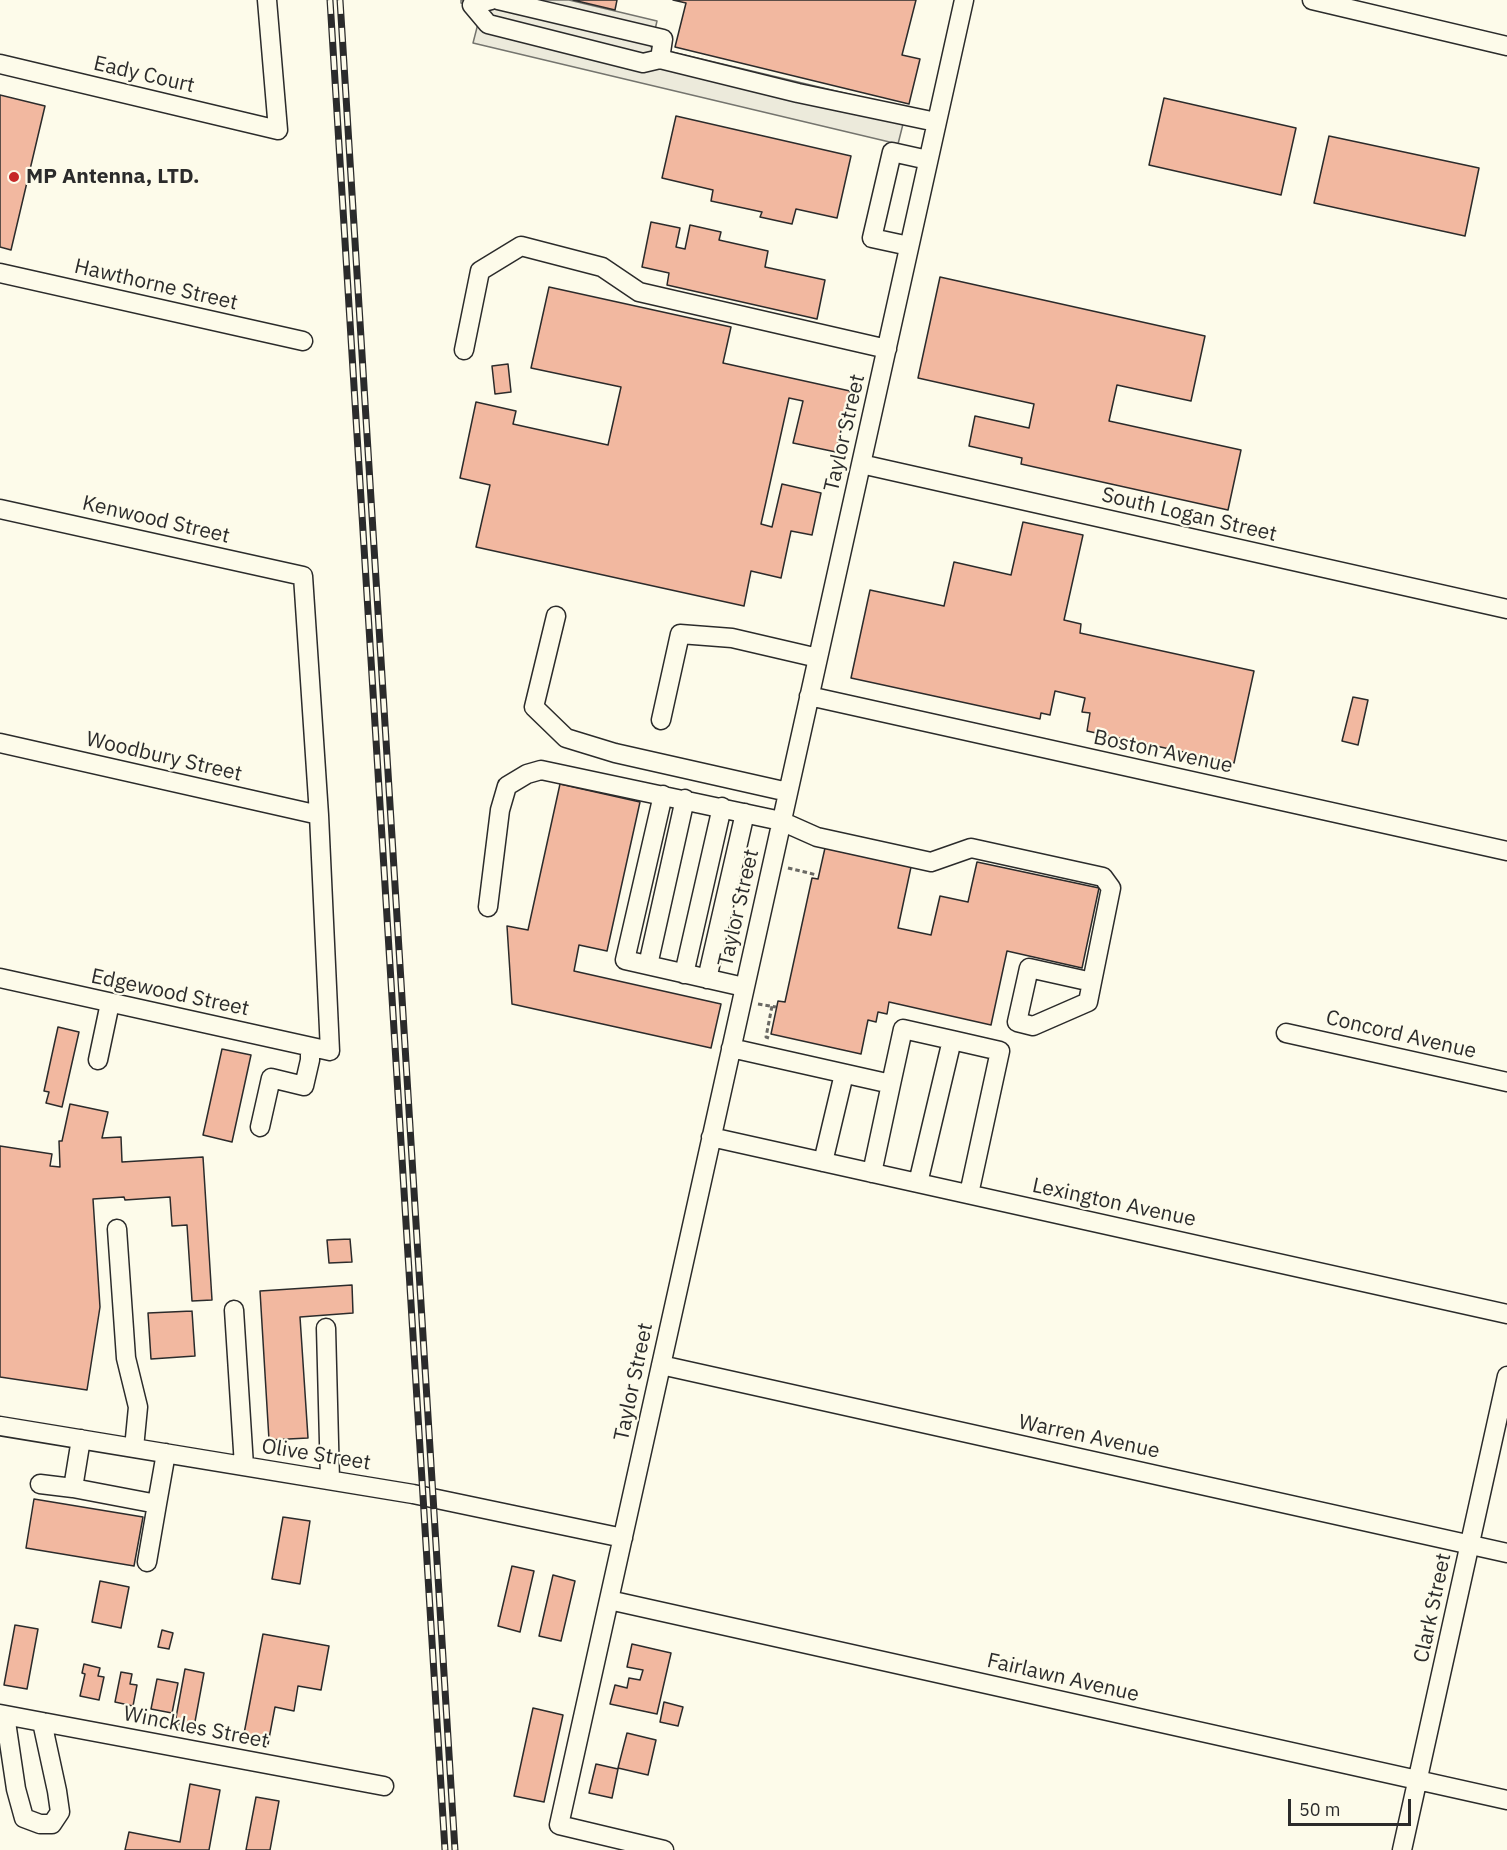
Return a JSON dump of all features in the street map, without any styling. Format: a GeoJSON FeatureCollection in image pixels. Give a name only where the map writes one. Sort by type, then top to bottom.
{"type":"FeatureCollection","features":[{"type":"Feature","properties":{"kind":"street","name":"Eady Court"},"geometry":{"type":"LineString","coordinates":[[0,64],[278,130],[267,0]]}},
{"type":"Feature","properties":{"kind":"street"},"geometry":{"type":"LineString","coordinates":[[470,2],[491,0]]}},
{"type":"Feature","properties":{"kind":"street"},"geometry":{"type":"LineString","coordinates":[[498,0],[663,39],[660,59]]}},
{"type":"Feature","properties":{"kind":"street","name":"Taylor Street"},"geometry":{"type":"LineString","coordinates":[[664,1850],[560,1826],[964,0]]}},
{"type":"Feature","properties":{"kind":"street"},"geometry":{"type":"LineString","coordinates":[[1312,0],[1335,3],[1507,46]]}},
{"type":"Feature","properties":{"kind":"street"},"geometry":{"type":"LineString","coordinates":[[470,2],[488,24],[643,63],[660,59],[798,93],[936,122]]}},
{"type":"Feature","properties":{"kind":"street"},"geometry":{"type":"LineString","coordinates":[[909,246],[872,238],[892,152],[928,160]]}},
{"type":"Feature","properties":{"kind":"street"},"geometry":{"type":"LineString","coordinates":[[464,350],[480,271],[520,246],[602,267],[639,292],[887,349]]}},
{"type":"Feature","properties":{"kind":"street","name":"Hawthorne Street"},"geometry":{"type":"LineString","coordinates":[[0,273],[303,341]]}},
{"type":"Feature","properties":{"kind":"street","name":"South Logan Street"},"geometry":{"type":"LineString","coordinates":[[861,464],[1507,609]]}},
{"type":"Feature","properties":{"kind":"street","name":"Kenwood Street"},"geometry":{"type":"LineString","coordinates":[[0,509],[303,576],[319,815]]}},
{"type":"Feature","properties":{"kind":"street"},"geometry":{"type":"LineString","coordinates":[[556,616],[534,707],[566,738],[615,753],[788,792]]}},
{"type":"Feature","properties":{"kind":"street"},"geometry":{"type":"LineString","coordinates":[[661,720],[680,634],[732,638],[818,658]]}},
{"type":"Feature","properties":{"kind":"street","name":"Boston Avenue"},"geometry":{"type":"LineString","coordinates":[[809,696],[1507,851]]}},
{"type":"Feature","properties":{"kind":"street","name":"Woodbury Street"},"geometry":{"type":"LineString","coordinates":[[0,744],[319,815]]}},
{"type":"Feature","properties":{"kind":"street"},"geometry":{"type":"LineString","coordinates":[[488,907],[500,810],[507,786],[527,774],[542,770],[782,821],[817,837],[931,861],[971,848],[1102,877],[1111,888],[1088,1002],[1033,1026],[1017,1022]]}},
{"type":"Feature","properties":{"kind":"street"},"geometry":{"type":"LineString","coordinates":[[663,795],[625,960],[744,987]]}},
{"type":"Feature","properties":{"kind":"street"},"geometry":{"type":"LineString","coordinates":[[648,965],[685,799]]}},
{"type":"Feature","properties":{"kind":"street"},"geometry":{"type":"LineString","coordinates":[[684,974],[722,807]]}},
{"type":"Feature","properties":{"kind":"street"},"geometry":{"type":"LineString","coordinates":[[707,979],[745,813]]}},
{"type":"Feature","properties":{"kind":"street","name":"Edgewood Street"},"geometry":{"type":"LineString","coordinates":[[0,978],[330,1051],[319,815]]}},
{"type":"Feature","properties":{"kind":"street"},"geometry":{"type":"LineString","coordinates":[[969,1194],[1000,1051],[1017,1022],[1029,968],[1092,981]]}},
{"type":"Feature","properties":{"kind":"street"},"geometry":{"type":"LineString","coordinates":[[98,1060],[110,1003]]}},
{"type":"Feature","properties":{"kind":"street"},"geometry":{"type":"LineString","coordinates":[[872,1173],[903,1029],[1000,1051]]}},
{"type":"Feature","properties":{"kind":"street","name":"Concord Avenue"},"geometry":{"type":"LineString","coordinates":[[1286,1033],[1507,1082]]}},
{"type":"Feature","properties":{"kind":"street"},"geometry":{"type":"LineString","coordinates":[[918,1183],[952,1040]]}},
{"type":"Feature","properties":{"kind":"street"},"geometry":{"type":"LineString","coordinates":[[260,1127],[271,1078],[304,1086],[310,1060],[310,1047]]}},
{"type":"Feature","properties":{"kind":"street"},"geometry":{"type":"LineString","coordinates":[[731,1048],[891,1084]]}},
{"type":"Feature","properties":{"kind":"street"},"geometry":{"type":"LineString","coordinates":[[824,1162],[844,1074]]}},
{"type":"Feature","properties":{"kind":"street","name":"Lexington Avenue"},"geometry":{"type":"LineString","coordinates":[[711,1137],[1507,1314]]}},
{"type":"Feature","properties":{"kind":"street"},"geometry":{"type":"LineString","coordinates":[[117,1229],[126,1358],[138,1407],[134,1448]]}},
{"type":"Feature","properties":{"kind":"street"},"geometry":{"type":"LineString","coordinates":[[234,1310],[244,1466]]}},
{"type":"Feature","properties":{"kind":"street"},"geometry":{"type":"LineString","coordinates":[[326,1328],[330,1480]]}},
{"type":"Feature","properties":{"kind":"street","name":"Warren Avenue"},"geometry":{"type":"LineString","coordinates":[[661,1365],[1507,1553]]}},
{"type":"Feature","properties":{"kind":"street","name":"Clark Street"},"geometry":{"type":"LineString","coordinates":[[1402,1850],[1507,1376]]}},
{"type":"Feature","properties":{"kind":"street","name":"Olive Street"},"geometry":{"type":"LineString","coordinates":[[0,1426],[423,1496],[623,1538]]}},
{"type":"Feature","properties":{"kind":"street"},"geometry":{"type":"LineString","coordinates":[[73,1488],[81,1439]]}},
{"type":"Feature","properties":{"kind":"street"},"geometry":{"type":"LineString","coordinates":[[147,1562],[166,1453]]}},
{"type":"Feature","properties":{"kind":"street"},"geometry":{"type":"LineString","coordinates":[[40,1484],[157,1504]]}},
{"type":"Feature","properties":{"kind":"street","name":"Fairlawn Avenue"},"geometry":{"type":"LineString","coordinates":[[609,1600],[1507,1800]]}},
{"type":"Feature","properties":{"kind":"street"},"geometry":{"type":"LineString","coordinates":[[2,1714],[16,1790],[24,1818],[40,1824],[52,1824],[60,1812],[42,1722]]}},
{"type":"Feature","properties":{"kind":"street","name":"Winckles Street"},"geometry":{"type":"LineString","coordinates":[[2,1714],[384,1786]]}},
{"type":"Feature","properties":{"kind":"path"},"geometry":{"type":"LineString","coordinates":[[787,868],[817,875]]}},
{"type":"Feature","properties":{"kind":"path"},"geometry":{"type":"LineString","coordinates":[[757,1003],[774,1007],[766,1037],[777,1040]]}},
{"type":"Feature","properties":{"kind":"shaded area"},"geometry":{"type":"Polygon","coordinates":[[[461,0],[569,0],[657,21],[651,47],[907,108],[898,144],[473,43],[482,8],[461,3],[461,0]]]}},
{"type":"Feature","properties":{"kind":"building"},"geometry":{"type":"Polygon","coordinates":[[[573,0],[617,0],[615,10],[573,0]]]}},
{"type":"Feature","properties":{"kind":"building"},"geometry":{"type":"Polygon","coordinates":[[[673,0],[916,0],[902,55],[920,59],[909,104],[675,47],[686,3],[673,0]]]}},
{"type":"Feature","properties":{"kind":"building","name":"MP Antenna, LTD."},"geometry":{"type":"Polygon","coordinates":[[[0,95],[45,106],[11,250],[0,247],[0,95]]]}},
{"type":"Feature","properties":{"kind":"building"},"geometry":{"type":"Polygon","coordinates":[[[1164,98],[1296,128],[1281,195],[1149,165],[1164,98]]]}},
{"type":"Feature","properties":{"kind":"building"},"geometry":{"type":"Polygon","coordinates":[[[676,116],[851,156],[837,218],[796,209],[792,224],[760,217],[762,212],[711,201],[713,190],[662,178],[676,116]]]}},
{"type":"Feature","properties":{"kind":"building"},"geometry":{"type":"Polygon","coordinates":[[[1329,136],[1479,168],[1465,236],[1314,203],[1329,136]]]}},
{"type":"Feature","properties":{"kind":"building"},"geometry":{"type":"Polygon","coordinates":[[[651,222],[680,228],[676,247],[685,249],[690,225],[721,232],[719,240],[768,251],[765,267],[825,280],[817,319],[667,285],[669,273],[642,267],[651,222]]]}},
{"type":"Feature","properties":{"kind":"building"},"geometry":{"type":"Polygon","coordinates":[[[940,277],[1205,336],[1191,401],[1117,385],[1109,421],[1241,450],[1228,510],[1021,464],[1022,458],[969,446],[975,416],[1029,428],[1034,404],[918,378],[940,277]]]}},
{"type":"Feature","properties":{"kind":"building"},"geometry":{"type":"Polygon","coordinates":[[[549,287],[731,327],[723,363],[850,391],[836,452],[793,443],[803,401],[789,398],[761,524],[772,527],[782,484],[821,493],[812,535],[791,531],[781,578],[751,571],[744,606],[476,547],[490,485],[460,478],[476,402],[516,411],[513,424],[608,445],[621,387],[531,368],[549,287]]]}},
{"type":"Feature","properties":{"kind":"building"},"geometry":{"type":"Polygon","coordinates":[[[508,364],[511,392],[495,394],[492,366],[508,364]]]}},
{"type":"Feature","properties":{"kind":"building"},"geometry":{"type":"Polygon","coordinates":[[[1023,522],[1083,535],[1064,620],[1081,624],[1080,633],[1254,671],[1234,763],[1087,731],[1090,713],[1082,712],[1085,698],[1055,691],[1050,715],[1041,713],[1040,719],[851,678],[870,590],[944,606],[954,562],[1011,575],[1023,522]]]}},
{"type":"Feature","properties":{"kind":"building"},"geometry":{"type":"Polygon","coordinates":[[[1353,697],[1368,700],[1358,745],[1342,741],[1353,697]]]}},
{"type":"Feature","properties":{"kind":"building"},"geometry":{"type":"Polygon","coordinates":[[[560,784],[640,802],[607,951],[579,945],[574,971],[721,1004],[711,1048],[512,1004],[507,926],[528,930],[560,784]]]}},
{"type":"Feature","properties":{"kind":"building"},"geometry":{"type":"Polygon","coordinates":[[[825,848],[911,867],[898,928],[931,935],[940,896],[968,902],[977,862],[1099,888],[1082,968],[1007,951],[991,1025],[889,1002],[887,1014],[878,1012],[876,1022],[868,1020],[861,1054],[771,1034],[778,1001],[785,1002],[812,878],[818,879],[825,848]]]}},
{"type":"Feature","properties":{"kind":"building"},"geometry":{"type":"Polygon","coordinates":[[[58,1027],[79,1032],[62,1107],[46,1103],[49,1092],[44,1091],[58,1027]]]}},
{"type":"Feature","properties":{"kind":"building"},"geometry":{"type":"Polygon","coordinates":[[[222,1049],[251,1055],[232,1142],[203,1135],[222,1049]]]}},
{"type":"Feature","properties":{"kind":"building"},"geometry":{"type":"Polygon","coordinates":[[[70,1104],[108,1112],[102,1138],[121,1137],[122,1162],[203,1157],[212,1300],[192,1301],[187,1225],[172,1226],[170,1197],[125,1200],[124,1197],[93,1199],[100,1307],[87,1390],[0,1377],[0,1146],[52,1154],[50,1166],[60,1167],[59,1141],[62,1141],[70,1104]]]}},
{"type":"Feature","properties":{"kind":"building"},"geometry":{"type":"Polygon","coordinates":[[[350,1239],[352,1262],[329,1263],[327,1240],[350,1239]]]}},
{"type":"Feature","properties":{"kind":"building"},"geometry":{"type":"Polygon","coordinates":[[[352,1285],[353,1313],[300,1317],[308,1438],[269,1440],[260,1291],[352,1285]]]}},
{"type":"Feature","properties":{"kind":"building"},"geometry":{"type":"Polygon","coordinates":[[[192,1311],[195,1356],[151,1359],[148,1313],[192,1311]]]}},
{"type":"Feature","properties":{"kind":"building"},"geometry":{"type":"Polygon","coordinates":[[[34,1499],[143,1517],[134,1566],[26,1548],[34,1499]]]}},
{"type":"Feature","properties":{"kind":"building"},"geometry":{"type":"Polygon","coordinates":[[[283,1517],[310,1521],[300,1584],[272,1579],[283,1517]]]}},
{"type":"Feature","properties":{"kind":"building"},"geometry":{"type":"Polygon","coordinates":[[[512,1566],[534,1571],[520,1632],[498,1626],[512,1566]]]}},
{"type":"Feature","properties":{"kind":"building"},"geometry":{"type":"Polygon","coordinates":[[[553,1575],[575,1581],[561,1641],[539,1636],[553,1575]]]}},
{"type":"Feature","properties":{"kind":"building"},"geometry":{"type":"Polygon","coordinates":[[[100,1581],[129,1587],[121,1628],[92,1622],[100,1581]]]}},
{"type":"Feature","properties":{"kind":"building"},"geometry":{"type":"Polygon","coordinates":[[[15,1625],[38,1629],[27,1689],[4,1685],[15,1625]]]}},
{"type":"Feature","properties":{"kind":"building"},"geometry":{"type":"Polygon","coordinates":[[[162,1630],[173,1633],[169,1649],[158,1647],[162,1630]]]}},
{"type":"Feature","properties":{"kind":"building"},"geometry":{"type":"Polygon","coordinates":[[[263,1634],[329,1646],[321,1690],[298,1686],[294,1711],[275,1707],[268,1744],[243,1739],[263,1634]]]}},
{"type":"Feature","properties":{"kind":"building"},"geometry":{"type":"Polygon","coordinates":[[[632,1644],[671,1653],[657,1714],[610,1704],[615,1685],[627,1688],[629,1678],[640,1680],[643,1670],[627,1667],[632,1644]]]}},
{"type":"Feature","properties":{"kind":"building"},"geometry":{"type":"Polygon","coordinates":[[[84,1664],[100,1668],[98,1676],[104,1677],[99,1700],[80,1696],[85,1674],[82,1673],[84,1664]]]}},
{"type":"Feature","properties":{"kind":"building"},"geometry":{"type":"Polygon","coordinates":[[[185,1669],[204,1673],[194,1727],[175,1723],[185,1669]]]}},
{"type":"Feature","properties":{"kind":"building"},"geometry":{"type":"Polygon","coordinates":[[[121,1672],[132,1674],[130,1684],[137,1685],[133,1706],[115,1702],[121,1672]]]}},
{"type":"Feature","properties":{"kind":"building"},"geometry":{"type":"Polygon","coordinates":[[[157,1679],[178,1683],[172,1713],[151,1709],[157,1679]]]}},
{"type":"Feature","properties":{"kind":"building"},"geometry":{"type":"Polygon","coordinates":[[[664,1702],[683,1707],[678,1726],[660,1722],[664,1702]]]}},
{"type":"Feature","properties":{"kind":"building"},"geometry":{"type":"Polygon","coordinates":[[[533,1708],[563,1715],[544,1802],[514,1796],[533,1708]]]}},
{"type":"Feature","properties":{"kind":"building"},"geometry":{"type":"Polygon","coordinates":[[[627,1733],[656,1740],[648,1775],[618,1768],[627,1733]]]}},
{"type":"Feature","properties":{"kind":"building"},"geometry":{"type":"Polygon","coordinates":[[[596,1764],[618,1769],[612,1798],[589,1793],[596,1764]]]}},
{"type":"Feature","properties":{"kind":"building"},"geometry":{"type":"Polygon","coordinates":[[[190,1784],[220,1790],[209,1850],[125,1850],[129,1832],[180,1842],[190,1784]]]}},
{"type":"Feature","properties":{"kind":"building"},"geometry":{"type":"Polygon","coordinates":[[[256,1797],[279,1801],[270,1850],[246,1850],[256,1797]]]}},
{"type":"Feature","properties":{"kind":"railway"},"geometry":{"type":"LineString","coordinates":[[330,0],[445,1850]]}},
{"type":"Feature","properties":{"kind":"railway"},"geometry":{"type":"LineString","coordinates":[[340,0],[455,1850]]}},
{"type":"Feature","properties":{"kind":"place","name":"MP Antenna, LTD."},"geometry":{"type":"Point","coordinates":[14,177]}}]}
